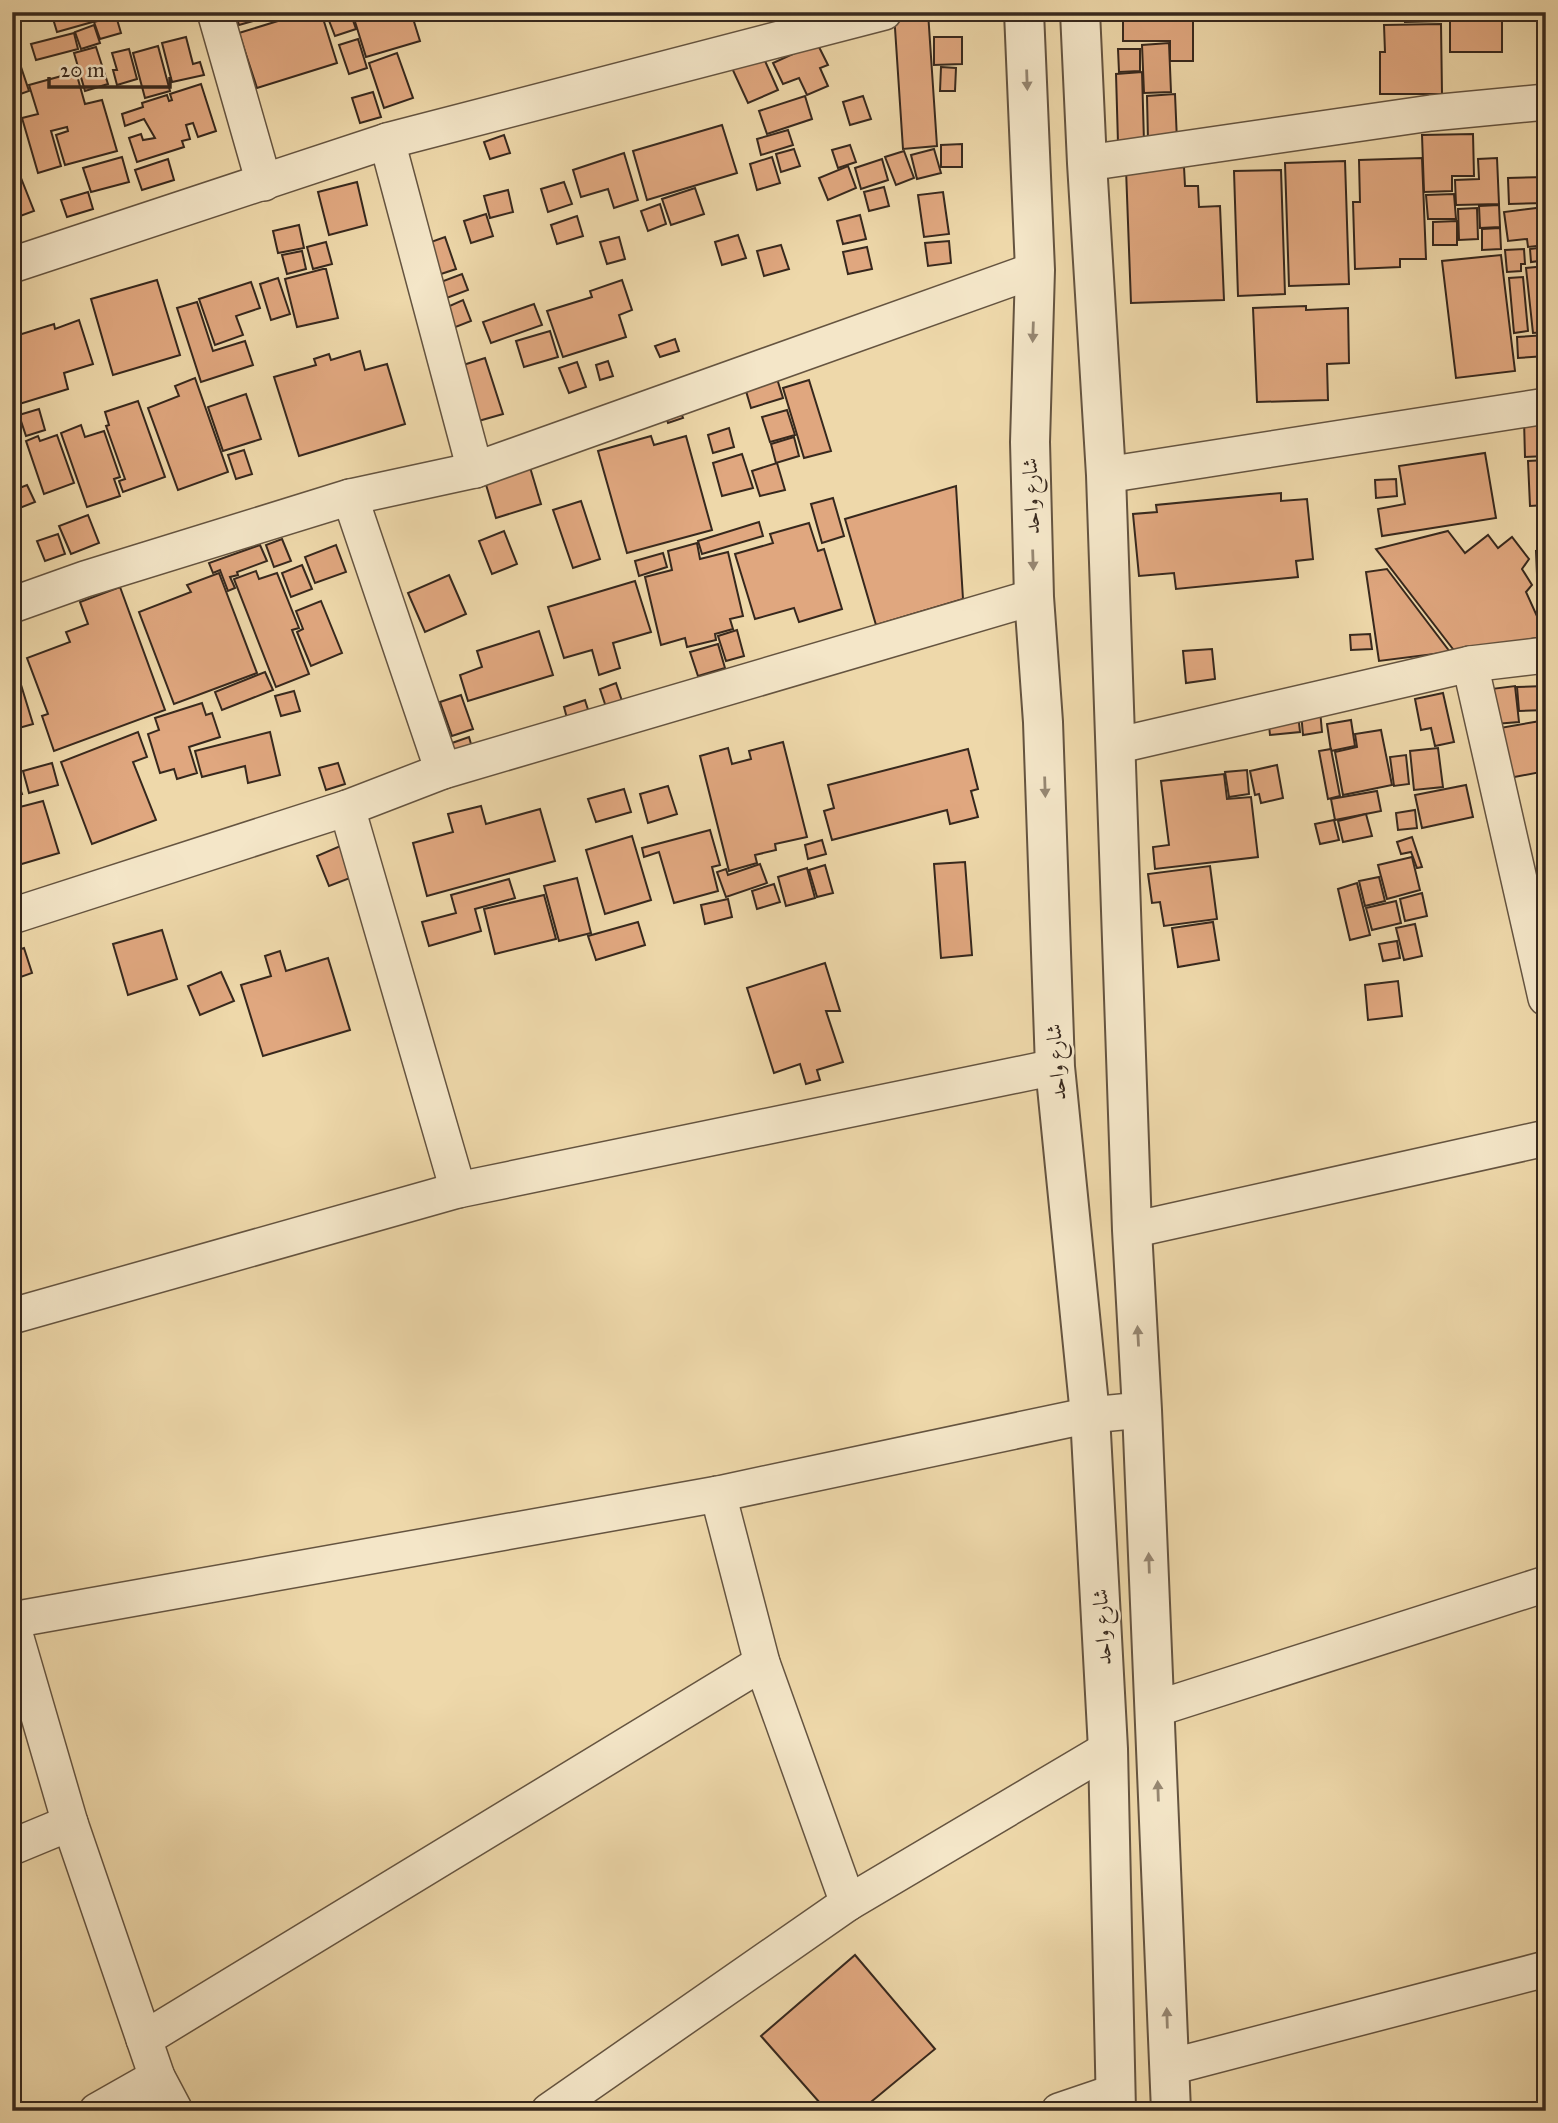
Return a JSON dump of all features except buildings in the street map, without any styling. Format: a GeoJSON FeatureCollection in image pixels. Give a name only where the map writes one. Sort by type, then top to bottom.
{"type":"FeatureCollection","features":[{"type":"Feature","properties":{"kind":"street"},"geometry":{"type":"LineString","coordinates":[[215,12],[264,183]]}},
{"type":"Feature","properties":{"kind":"street"},"geometry":{"type":"LineString","coordinates":[[12,265],[387,141],[884,12]]}},
{"type":"Feature","properties":{"kind":"street","name":"شارع واحد"},"geometry":{"type":"LineString","coordinates":[[1024,12],[1035,270],[1030,442],[1034,597],[1043,722],[1055,1067],[1090,1415],[1108,1749],[1115,2101]]}},
{"type":"Feature","properties":{"kind":"street"},"geometry":{"type":"LineString","coordinates":[[1080,12],[1107,475],[1132,1230],[1171,2111]]}},
{"type":"Feature","properties":{"kind":"street"},"geometry":{"type":"LineString","coordinates":[[1087,163],[1432,113],[1546,102]]}},
{"type":"Feature","properties":{"kind":"street"},"geometry":{"type":"LineString","coordinates":[[387,141],[475,470]]}},
{"type":"Feature","properties":{"kind":"street"},"geometry":{"type":"LineString","coordinates":[[12,605],[350,497],[475,470],[1035,270]]}},
{"type":"Feature","properties":{"kind":"street"},"geometry":{"type":"LineString","coordinates":[[1107,475],[1546,406]]}},
{"type":"Feature","properties":{"kind":"street"},"geometry":{"type":"LineString","coordinates":[[350,497],[443,771]]}},
{"type":"Feature","properties":{"kind":"street"},"geometry":{"type":"LineString","coordinates":[[12,916],[347,807],[443,771],[1034,597]]}},
{"type":"Feature","properties":{"kind":"street"},"geometry":{"type":"LineString","coordinates":[[1115,747],[1470,664],[1546,655]]}},
{"type":"Feature","properties":{"kind":"street"},"geometry":{"type":"LineString","coordinates":[[1470,664],[1546,999]]}},
{"type":"Feature","properties":{"kind":"street"},"geometry":{"type":"LineString","coordinates":[[347,807],[458,1190]]}},
{"type":"Feature","properties":{"kind":"street"},"geometry":{"type":"LineString","coordinates":[[12,1316],[458,1190],[1055,1067]]}},
{"type":"Feature","properties":{"kind":"street"},"geometry":{"type":"LineString","coordinates":[[1132,1230],[1546,1138]]}},
{"type":"Feature","properties":{"kind":"street"},"geometry":{"type":"LineString","coordinates":[[175,2111],[157,2077],[70,1823],[12,1622],[718,1494],[1090,1415],[1142,1410]]}},
{"type":"Feature","properties":{"kind":"street"},"geometry":{"type":"LineString","coordinates":[[718,1494],[762,1663],[848,1903]]}},
{"type":"Feature","properties":{"kind":"street"},"geometry":{"type":"LineString","coordinates":[[1155,1709],[1546,1584]]}},
{"type":"Feature","properties":{"kind":"street"},"geometry":{"type":"LineString","coordinates":[[144,2039],[762,1663]]}},
{"type":"Feature","properties":{"kind":"street"},"geometry":{"type":"LineString","coordinates":[[549,2111],[848,1903],[1108,1749]]}},
{"type":"Feature","properties":{"kind":"street"},"geometry":{"type":"LineString","coordinates":[[12,1847],[70,1823]]}},
{"type":"Feature","properties":{"kind":"street"},"geometry":{"type":"LineString","coordinates":[[1170,2067],[1546,1969]]}},
{"type":"Feature","properties":{"kind":"street"},"geometry":{"type":"LineString","coordinates":[[97,2111],[157,2077]]}},
{"type":"Feature","properties":{"kind":"street"},"geometry":{"type":"LineString","coordinates":[[1059,2111],[1115,2101]]}}]}
